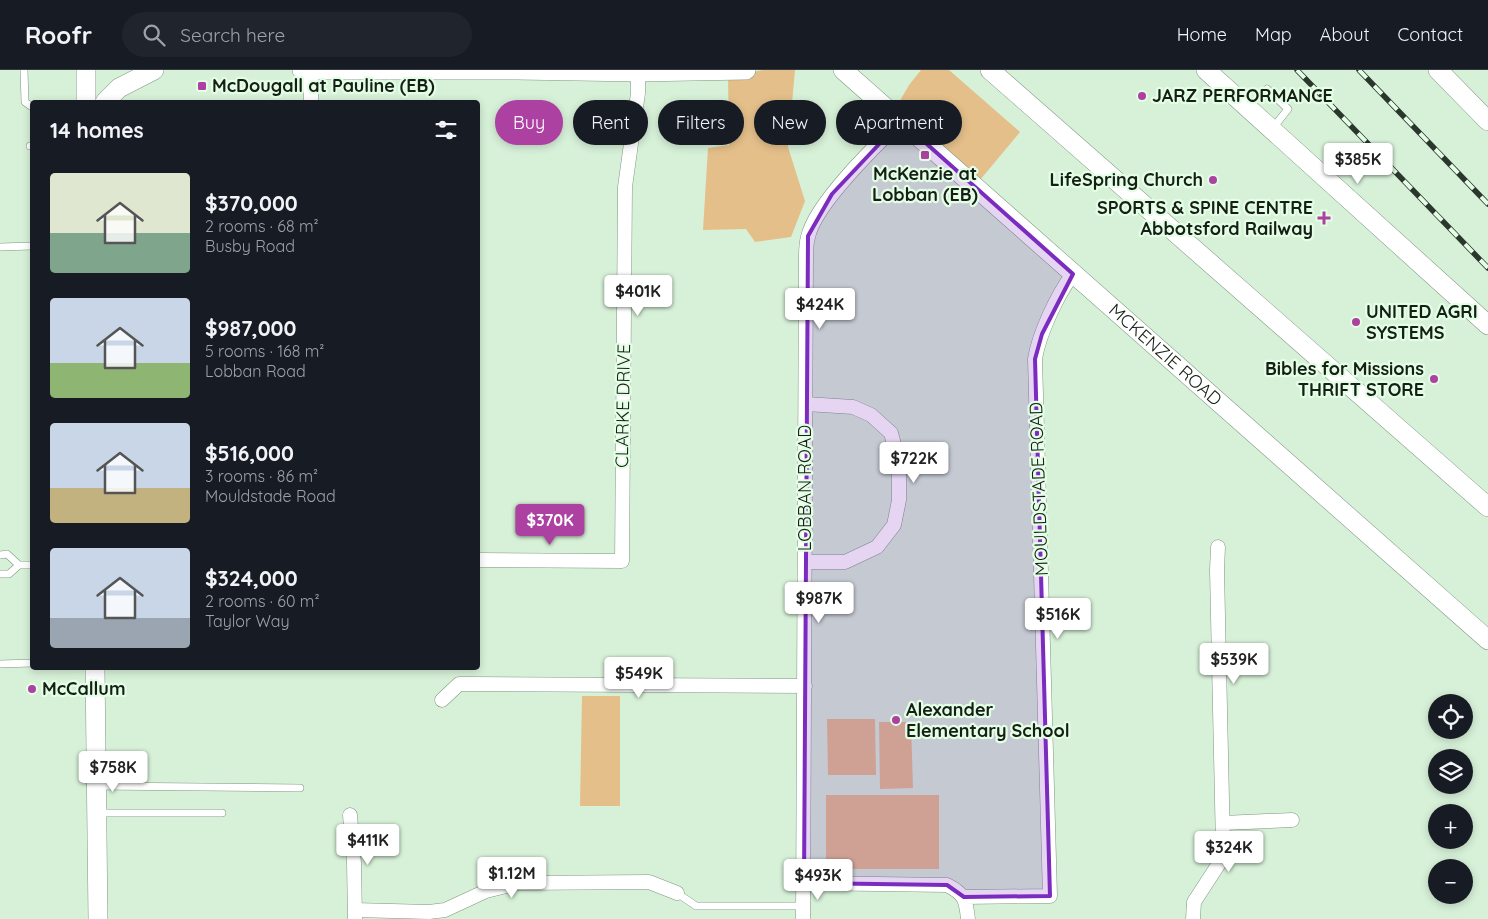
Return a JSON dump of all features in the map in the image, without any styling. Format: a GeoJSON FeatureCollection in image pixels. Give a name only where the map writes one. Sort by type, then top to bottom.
{"type":"FeatureCollection","features":[{"type":"Feature","properties":{"kind":"street"},"geometry":{"type":"LineString","coordinates":[[86,70],[86,100]]}},
{"type":"Feature","properties":{"kind":"street"},"geometry":{"type":"LineString","coordinates":[[107,100],[119,88],[154,70]]}},
{"type":"Feature","properties":{"kind":"street"},"geometry":{"type":"LineString","coordinates":[[302,70],[638,72],[728,72],[746,70]]}},
{"type":"Feature","properties":{"kind":"street"},"geometry":{"type":"LineString","coordinates":[[311,100],[312,70]]}},
{"type":"Feature","properties":{"kind":"street","name":"MCKENZIE ROAD"},"geometry":{"type":"LineString","coordinates":[[843,70],[877,100]]}},
{"type":"Feature","properties":{"kind":"street"},"geometry":{"type":"LineString","coordinates":[[990,70],[1488,507]]}},
{"type":"Feature","properties":{"kind":"street"},"geometry":{"type":"LineString","coordinates":[[1206,70],[1488,325]]}},
{"type":"Feature","properties":{"kind":"street"},"geometry":{"type":"LineString","coordinates":[[1438,70],[1488,121]]}},
{"type":"Feature","properties":{"kind":"street","name":"CLARKE DRIVE"},"geometry":{"type":"LineString","coordinates":[[480,560],[622,561],[625,187],[638,94],[638,72]]}},
{"type":"Feature","properties":{"kind":"street","name":"LOBBAN ROAD"},"geometry":{"type":"LineString","coordinates":[[803,913],[806,257],[808,236],[822,207],[832,194],[878,145]]}},
{"type":"Feature","properties":{"kind":"street","name":"MCKENZIE ROAD"},"geometry":{"type":"LineString","coordinates":[[928,145],[1488,640]]}},
{"type":"Feature","properties":{"kind":"street","name":"MOULDSTADE ROAD"},"geometry":{"type":"LineString","coordinates":[[964,897],[1050,896],[1035,359],[1037,346],[1042,334],[1064,286],[1072,274]]}},
{"type":"Feature","properties":{"kind":"street"},"geometry":{"type":"LineString","coordinates":[[805,562],[845,562],[877,547],[894,525],[899,500],[900,463],[890,433],[871,415],[853,407],[806,404]]}},
{"type":"Feature","properties":{"kind":"street"},"geometry":{"type":"LineString","coordinates":[[1193,919],[1194,902],[1220,862],[1223,847],[1217,580],[1218,547]]}},
{"type":"Feature","properties":{"kind":"street"},"geometry":{"type":"LineString","coordinates":[[95,670],[98,919]]}},
{"type":"Feature","properties":{"kind":"street"},"geometry":{"type":"LineString","coordinates":[[446,698],[459,684],[805,686]]}},
{"type":"Feature","properties":{"kind":"street"},"geometry":{"type":"LineString","coordinates":[[350,815],[354,863],[355,915],[445,910],[486,891],[518,883],[648,882],[677,893]]}},
{"type":"Feature","properties":{"kind":"street"},"geometry":{"type":"LineString","coordinates":[[1222,823],[1292,820]]}},
{"type":"Feature","properties":{"kind":"street"},"geometry":{"type":"LineString","coordinates":[[804,884],[947,885],[957,890],[964,897],[968,919]]}},
{"type":"Feature","properties":{"kind":"lane"},"geometry":{"type":"LineString","coordinates":[[24,70],[25,102],[30,106]]}},
{"type":"Feature","properties":{"kind":"lane"},"geometry":{"type":"LineString","coordinates":[[1266,89],[1288,109],[1272,130]]}},
{"type":"Feature","properties":{"kind":"lane"},"geometry":{"type":"LineString","coordinates":[[0,247],[30,246]]}},
{"type":"Feature","properties":{"kind":"lane"},"geometry":{"type":"LineString","coordinates":[[0,555],[7,554],[19,565]]}},
{"type":"Feature","properties":{"kind":"lane"},"geometry":{"type":"LineString","coordinates":[[0,574],[9,574],[19,565],[30,564]]}},
{"type":"Feature","properties":{"kind":"lane"},"geometry":{"type":"LineString","coordinates":[[0,664],[30,663]]}},
{"type":"Feature","properties":{"kind":"lane"},"geometry":{"type":"LineString","coordinates":[[96,786],[300,788]]}},
{"type":"Feature","properties":{"kind":"lane"},"geometry":{"type":"LineString","coordinates":[[97,813],[222,813]]}},
{"type":"Feature","properties":{"kind":"lane"},"geometry":{"type":"LineString","coordinates":[[677,893],[696,906],[803,913]]}},
{"type":"Feature","properties":{"kind":"highlighted area"},"geometry":{"type":"Polygon","coordinates":[[[901,121],[1073,274],[1042,334],[1035,359],[1050,896],[964,897],[947,885],[804,883],[808,236],[832,194],[901,121]]]}},
{"type":"Feature","properties":{"kind":"shaded area"},"geometry":{"type":"Polygon","coordinates":[[[763,70],[795,70],[792,100],[754,100],[754,145],[788,145],[805,201],[791,237],[755,242],[746,229],[703,230],[708,148],[744,145],[744,100],[728,100],[728,73],[747,73],[763,70]]]}},
{"type":"Feature","properties":{"kind":"shaded area"},"geometry":{"type":"Polygon","coordinates":[[[921,70],[949,70],[1020,132],[980,180],[939,145],[962,145],[962,100],[900,100],[921,70]]]}},
{"type":"Feature","properties":{"kind":"shaded area"},"geometry":{"type":"Polygon","coordinates":[[[582,696],[620,696],[620,806],[580,806],[582,696]]]}},
{"type":"Feature","properties":{"kind":"shaded area"},"geometry":{"type":"Polygon","coordinates":[[[827,719],[875,719],[876,775],[828,775],[827,719]]]}},
{"type":"Feature","properties":{"kind":"shaded area"},"geometry":{"type":"Polygon","coordinates":[[[879,722],[911,722],[913,788],[880,789],[879,722]]]}},
{"type":"Feature","properties":{"kind":"shaded area"},"geometry":{"type":"Polygon","coordinates":[[[826,795],[939,795],[939,869],[826,869],[826,795]]]}},
{"type":"Feature","properties":{"kind":"railway"},"geometry":{"type":"LineString","coordinates":[[1297,70],[1488,268]]}},
{"type":"Feature","properties":{"kind":"railway"},"geometry":{"type":"LineString","coordinates":[[1359,70],[1488,204]]}},
{"type":"Feature","properties":{"kind":"place","name":"McDougall at Pauline (EB)"},"geometry":{"type":"Point","coordinates":[202,86]}},
{"type":"Feature","properties":{"kind":"place","name":"JARZ PERFORMANCE"},"geometry":{"type":"Point","coordinates":[1142,96]}},
{"type":"Feature","properties":{"kind":"place","name":"McKenzie at Lobban (EB)"},"geometry":{"type":"Point","coordinates":[925,155]}},
{"type":"Feature","properties":{"kind":"place","name":"LifeSpring Church"},"geometry":{"type":"Point","coordinates":[1213,180]}},
{"type":"Feature","properties":{"kind":"place","name":"SPORTS & SPINE CENTRE Abbotsford Railway"},"geometry":{"type":"Point","coordinates":[1324,218]}},
{"type":"Feature","properties":{"kind":"place","name":"UNITED AGRI SYSTEMS"},"geometry":{"type":"Point","coordinates":[1356,322]}},
{"type":"Feature","properties":{"kind":"place","name":"Bibles for Missions THRIFT STORE"},"geometry":{"type":"Point","coordinates":[1434,379]}},
{"type":"Feature","properties":{"kind":"place","name":"McCallum"},"geometry":{"type":"Point","coordinates":[32,689]}},
{"type":"Feature","properties":{"kind":"place","name":"Alexander Elementary School"},"geometry":{"type":"Point","coordinates":[896,720]}}]}
